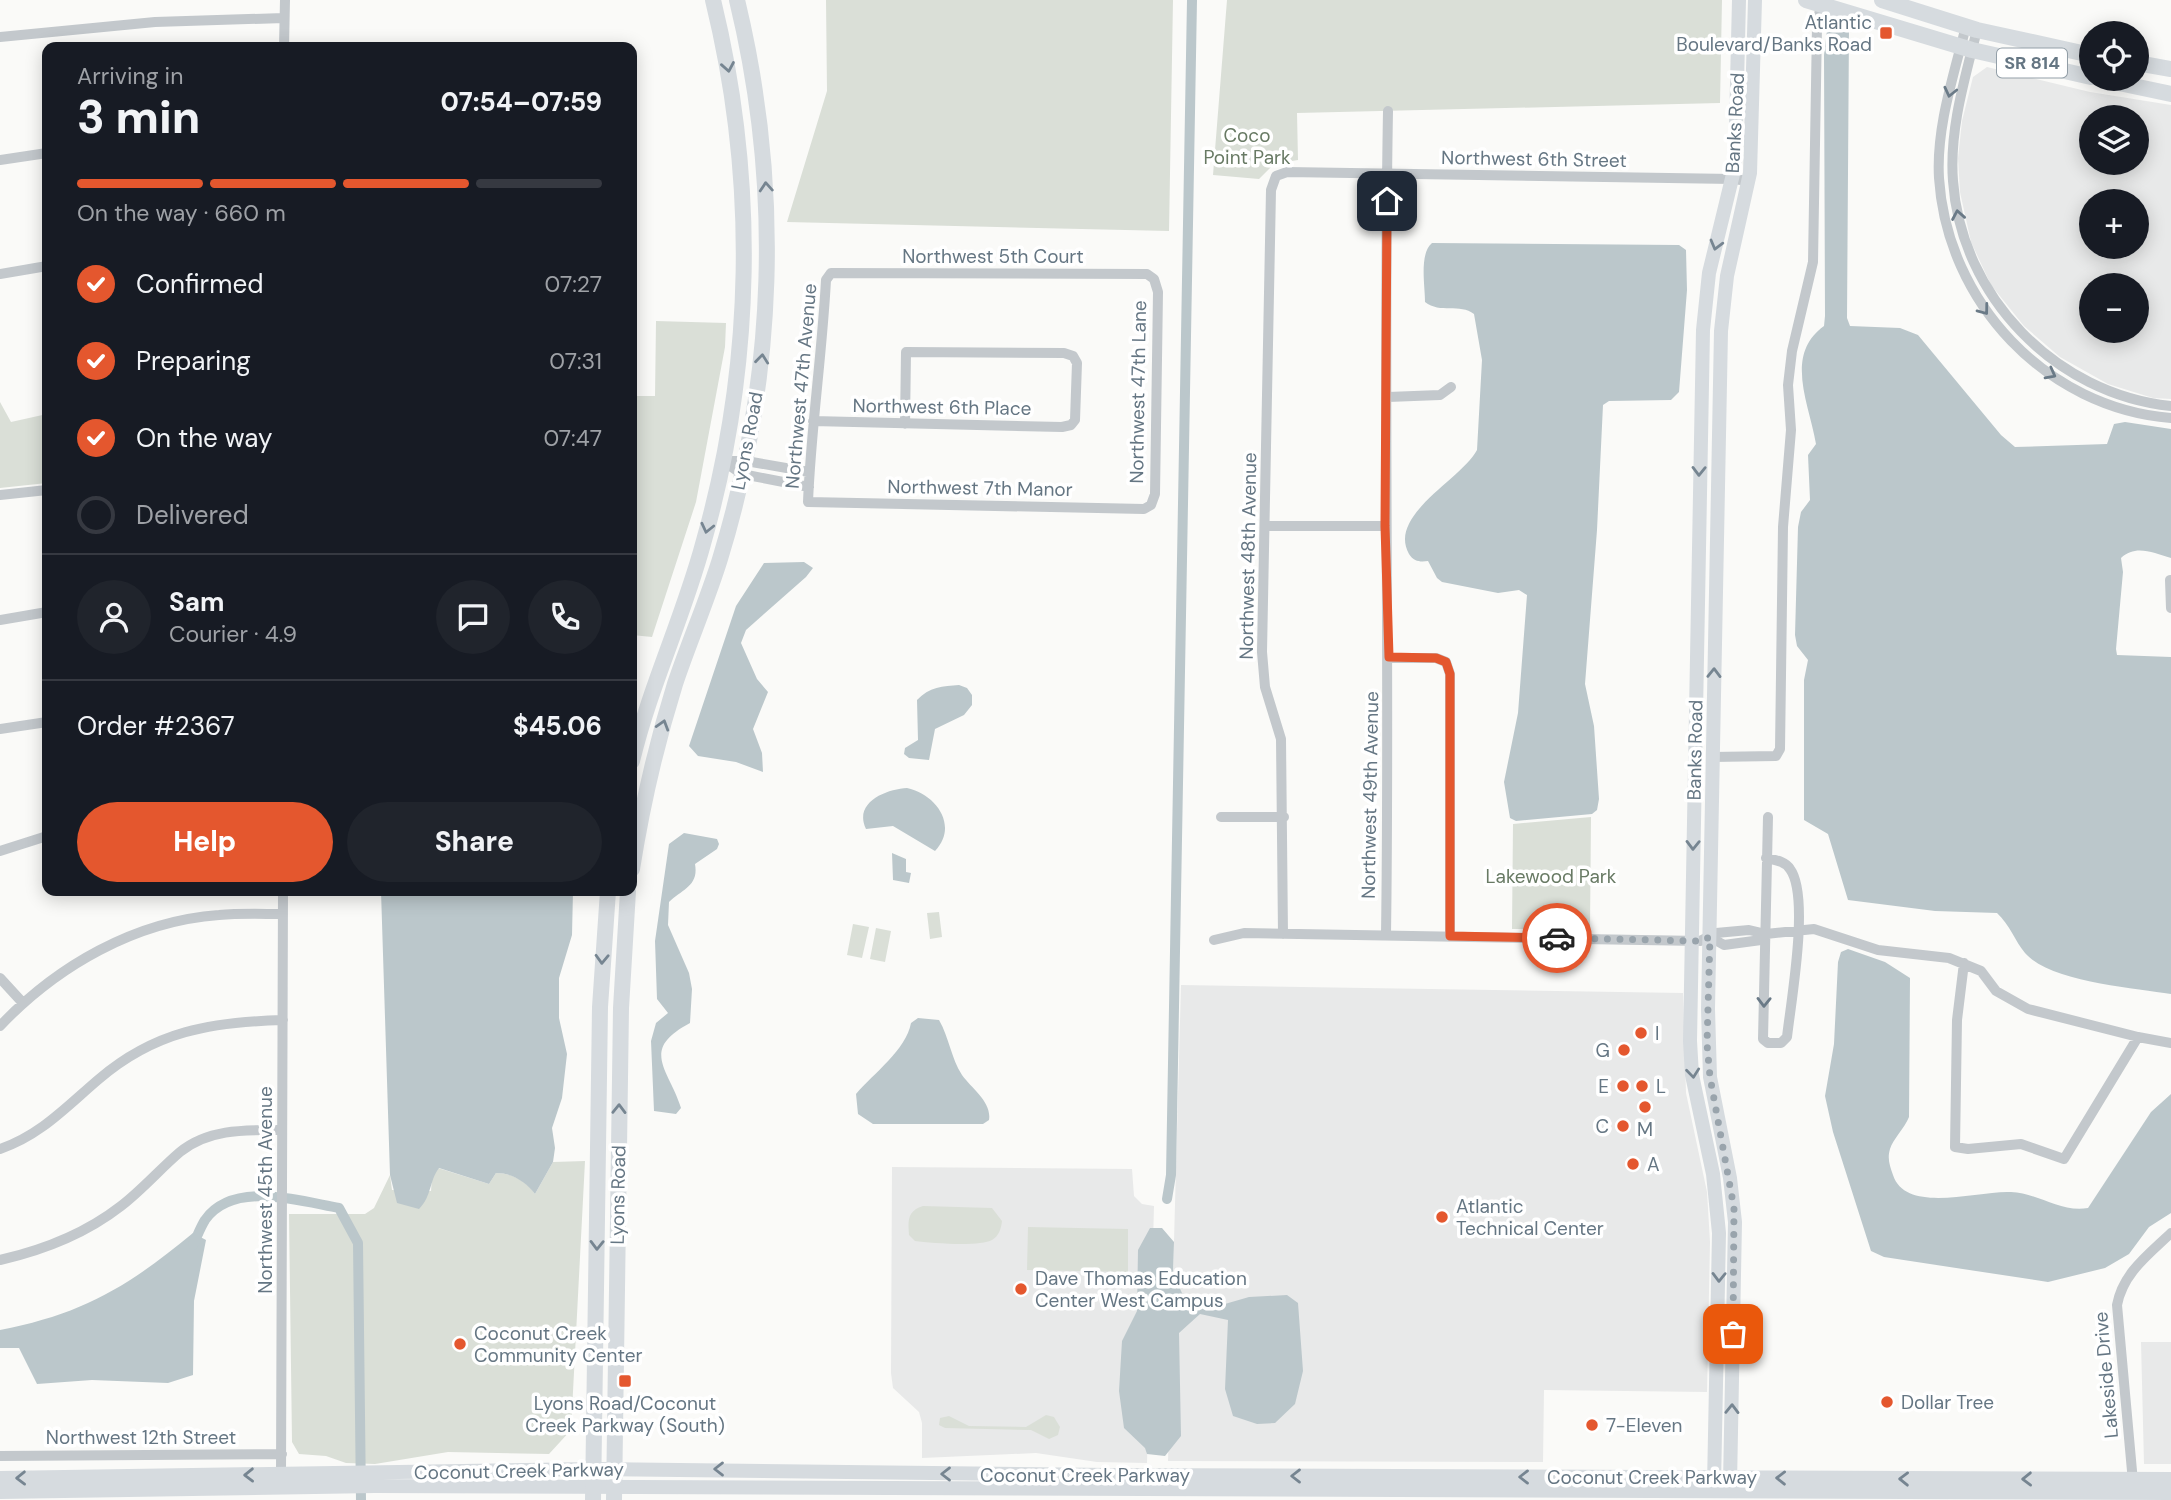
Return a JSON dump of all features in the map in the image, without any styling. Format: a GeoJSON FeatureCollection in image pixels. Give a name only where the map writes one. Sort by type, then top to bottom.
{"type":"FeatureCollection","features":[{"type":"Feature","properties":{"kind":"main road","name":"Lyons Road"},"geometry":{"type":"LineString","coordinates":[[637,743],[650,695],[703,545],[723,461],[737,379],[743,319],[744,214],[730,73],[713,0]]}},
{"type":"Feature","properties":{"kind":"main road","name":"Lyons Road"},"geometry":{"type":"LineString","coordinates":[[637,844],[657,746],[720,558],[744,468],[761,365],[768,269],[766,189],[758,102],[737,0]]}},
{"type":"Feature","properties":{"kind":"main road"},"geometry":{"type":"LineString","coordinates":[[747,0],[765,74],[758,102]]}},
{"type":"Feature","properties":{"kind":"main road","name":"Banks Road"},"geometry":{"type":"LineString","coordinates":[[1730,1490],[1735,1222],[1730,1178],[1710,1077],[1700,940],[1700,398],[1707,285],[1733,178],[1739,0]]}},
{"type":"Feature","properties":{"kind":"main road","name":"Banks Road"},"geometry":{"type":"LineString","coordinates":[[1714,1496],[1719,1233],[1713,1174],[1692,1075],[1712,757],[1719,381],[1727,276],[1749,181],[1755,0]]}},
{"type":"Feature","properties":{"kind":"main road","name":"SR 814"},"geometry":{"type":"LineString","coordinates":[[1882,0],[1919,5],[1971,28],[2079,52]]}},
{"type":"Feature","properties":{"kind":"main road","name":"SR 814"},"geometry":{"type":"LineString","coordinates":[[1814,2],[1967,48],[2079,74]]}},
{"type":"Feature","properties":{"kind":"main road"},"geometry":{"type":"LineString","coordinates":[[2149,65],[2171,69]]}},
{"type":"Feature","properties":{"kind":"main road"},"geometry":{"type":"LineString","coordinates":[[2149,89],[2171,94]]}},
{"type":"Feature","properties":{"kind":"main road"},"geometry":{"type":"LineString","coordinates":[[1707,285],[1710,314],[1709,374],[1719,381]]}},
{"type":"Feature","properties":{"kind":"main road","name":"Lyons Road"},"geometry":{"type":"LineString","coordinates":[[593,1494],[600,1007],[608,896]]}},
{"type":"Feature","properties":{"kind":"main road","name":"Lyons Road"},"geometry":{"type":"LineString","coordinates":[[614,1494],[621,1008],[628,896]]}},
{"type":"Feature","properties":{"kind":"main road","name":"Coconut Creek Parkway"},"geometry":{"type":"LineString","coordinates":[[0,1492],[375,1480],[594,1469],[1015,1475],[1715,1477],[1730,1490]]}},
{"type":"Feature","properties":{"kind":"main road","name":"Coconut Creek Parkway"},"geometry":{"type":"LineString","coordinates":[[0,1478],[281,1482]]}},
{"type":"Feature","properties":{"kind":"main road","name":"Coconut Creek Parkway"},"geometry":{"type":"LineString","coordinates":[[375,1480],[593,1494],[1714,1496],[1730,1490],[2133,1486],[2171,1479]]}},
{"type":"Feature","properties":{"kind":"main road","name":"Coconut Creek Parkway"},"geometry":{"type":"LineString","coordinates":[[2133,1486],[2171,1493]]}},
{"type":"Feature","properties":{"kind":"street"},"geometry":{"type":"LineString","coordinates":[[284,42],[285,0]]}},
{"type":"Feature","properties":{"kind":"street"},"geometry":{"type":"LineString","coordinates":[[1712,757],[1776,756],[1780,749],[1783,527],[1791,430],[1788,386],[1792,351],[1813,261],[1817,26],[1814,2]]}},
{"type":"Feature","properties":{"kind":"street"},"geometry":{"type":"LineString","coordinates":[[0,37],[155,22],[284,18]]}},
{"type":"Feature","properties":{"kind":"street"},"geometry":{"type":"LineString","coordinates":[[1971,28],[1954,144],[1952,180],[1958,223],[1974,267],[2008,320],[2053,361],[2097,386],[2123,396],[2171,406]]}},
{"type":"Feature","properties":{"kind":"street"},"geometry":{"type":"LineString","coordinates":[[1967,48],[1940,142],[1939,178],[1955,251],[1980,306],[2040,369],[2103,403],[2150,416],[2171,418]]}},
{"type":"Feature","properties":{"kind":"street","name":"Northwest 49th Avenue"},"geometry":{"type":"LineString","coordinates":[[1385,935],[1389,657],[1385,526],[1388,111]]}},
{"type":"Feature","properties":{"kind":"street"},"geometry":{"type":"LineString","coordinates":[[0,160],[42,154]]}},
{"type":"Feature","properties":{"kind":"street","name":"Northwest 6th Street"},"geometry":{"type":"LineString","coordinates":[[1276,176],[1287,172],[1387,173],[1733,178],[1749,181]]}},
{"type":"Feature","properties":{"kind":"street","name":"Northwest 48th Avenue"},"geometry":{"type":"LineString","coordinates":[[1276,176],[1271,190],[1262,652],[1265,687],[1281,739],[1284,817],[1283,934]]}},
{"type":"Feature","properties":{"kind":"street"},"geometry":{"type":"LineString","coordinates":[[0,274],[42,267]]}},
{"type":"Feature","properties":{"kind":"street","name":"Northwest 5th Court"},"geometry":{"type":"LineString","coordinates":[[831,274],[1147,274],[1154,279]]}},
{"type":"Feature","properties":{"kind":"street","name":"Northwest 47th Avenue"},"geometry":{"type":"LineString","coordinates":[[808,502],[813,421],[822,366],[826,281],[831,274]]}},
{"type":"Feature","properties":{"kind":"street","name":"Northwest 47th Lane"},"geometry":{"type":"LineString","coordinates":[[1151,505],[1155,494],[1158,292],[1154,279]]}},
{"type":"Feature","properties":{"kind":"street","name":"Northwest 6th Place"},"geometry":{"type":"LineString","coordinates":[[813,421],[905,424],[1071,425],[1075,420],[1077,363],[1073,356],[1064,353],[906,352],[905,424]]}},
{"type":"Feature","properties":{"kind":"street"},"geometry":{"type":"LineString","coordinates":[[1388,397],[1440,395],[1451,387]]}},
{"type":"Feature","properties":{"kind":"street"},"geometry":{"type":"LineString","coordinates":[[723,461],[808,487]]}},
{"type":"Feature","properties":{"kind":"street"},"geometry":{"type":"LineString","coordinates":[[744,468],[809,472]]}},
{"type":"Feature","properties":{"kind":"street"},"geometry":{"type":"LineString","coordinates":[[0,495],[42,491]]}},
{"type":"Feature","properties":{"kind":"street","name":"Northwest 7th Manor"},"geometry":{"type":"LineString","coordinates":[[808,502],[1144,509],[1151,505]]}},
{"type":"Feature","properties":{"kind":"street"},"geometry":{"type":"LineString","coordinates":[[1265,526],[1385,526]]}},
{"type":"Feature","properties":{"kind":"street"},"geometry":{"type":"LineString","coordinates":[[2170,580],[2171,608]]}},
{"type":"Feature","properties":{"kind":"street"},"geometry":{"type":"LineString","coordinates":[[0,620],[42,613]]}},
{"type":"Feature","properties":{"kind":"street"},"geometry":{"type":"LineString","coordinates":[[1389,657],[1436,658],[1446,662],[1450,674],[1450,936]]}},
{"type":"Feature","properties":{"kind":"street"},"geometry":{"type":"LineString","coordinates":[[0,729],[42,723]]}},
{"type":"Feature","properties":{"kind":"street"},"geometry":{"type":"LineString","coordinates":[[1221,817],[1284,817]]}},
{"type":"Feature","properties":{"kind":"street"},"geometry":{"type":"LineString","coordinates":[[1766,858],[1783,862],[1792,870],[1801,911],[1787,1037],[1781,1043],[1768,1043],[1763,1039],[1766,858],[1768,817]]}},
{"type":"Feature","properties":{"kind":"street"},"geometry":{"type":"LineString","coordinates":[[0,851],[42,838]]}},
{"type":"Feature","properties":{"kind":"street","name":"Northwest 45th Avenue"},"geometry":{"type":"LineString","coordinates":[[281,1482],[283,896]]}},
{"type":"Feature","properties":{"kind":"street"},"geometry":{"type":"LineString","coordinates":[[0,1026],[22,1002],[71,965],[114,943],[164,925],[218,915],[283,914]]}},
{"type":"Feature","properties":{"kind":"street"},"geometry":{"type":"LineString","coordinates":[[1214,940],[1244,933],[1700,940],[1724,945],[1761,940],[1766,934],[1814,929],[1878,950],[1964,963],[1981,971],[1996,991],[2028,1009],[2171,1043]]}},
{"type":"Feature","properties":{"kind":"street"},"geometry":{"type":"LineString","coordinates":[[1964,963],[1957,1020],[1955,1147],[1968,1149],[2021,1144],[2064,1159],[2138,1037]]}},
{"type":"Feature","properties":{"kind":"street"},"geometry":{"type":"LineString","coordinates":[[0,978],[22,1002]]}},
{"type":"Feature","properties":{"kind":"street"},"geometry":{"type":"LineString","coordinates":[[0,1149],[19,1143],[51,1123],[100,1078],[140,1049],[181,1032],[218,1024],[283,1020]]}},
{"type":"Feature","properties":{"kind":"street"},"geometry":{"type":"LineString","coordinates":[[0,1260],[37,1251],[88,1229],[122,1206],[182,1150],[210,1136],[240,1130],[282,1130]]}},
{"type":"Feature","properties":{"kind":"street","name":"Lakeside Drive"},"geometry":{"type":"LineString","coordinates":[[2133,1486],[2117,1305],[2121,1287],[2130,1273],[2171,1233]]}},
{"type":"Feature","properties":{"kind":"street","name":"Northwest 12th Street"},"geometry":{"type":"LineString","coordinates":[[0,1456],[282,1454]]}},
{"type":"Feature","properties":{"kind":"shaded area"},"geometry":{"type":"Polygon","coordinates":[[[1828,22],[1849,27],[1847,318],[1850,326],[1900,328],[1918,335],[2001,435],[2015,447],[2107,444],[2114,424],[2125,422],[2171,429],[2171,558],[2151,552],[2133,551],[2121,558],[2123,572],[2116,649],[2117,655],[2171,657],[2171,994],[2093,982],[2053,971],[2025,953],[1997,913],[1935,911],[1848,900],[1828,834],[1804,820],[1804,680],[1808,660],[1797,646],[1795,635],[1798,527],[1801,512],[1810,500],[1808,455],[1816,444],[1802,380],[1802,365],[1812,338],[1824,326],[1825,316],[1824,55],[1828,22]]]}},
{"type":"Feature","properties":{"kind":"shaded area"},"geometry":{"type":"Polygon","coordinates":[[[1987,67],[2079,91],[2171,105],[2171,399],[2153,398],[2108,384],[2060,357],[2024,326],[1991,285],[1971,242],[1960,192],[1958,158],[1962,121],[1973,77],[1987,67]]]}},
{"type":"Feature","properties":{"kind":"shaded area"},"geometry":{"type":"Polygon","coordinates":[[[1432,243],[1679,245],[1686,250],[1687,290],[1679,392],[1671,400],[1609,401],[1603,405],[1585,684],[1594,726],[1599,799],[1597,810],[1592,814],[1516,821],[1510,818],[1504,782],[1518,713],[1527,595],[1519,590],[1498,593],[1442,582],[1428,561],[1413,559],[1405,540],[1408,525],[1417,512],[1477,450],[1482,360],[1474,314],[1463,309],[1431,306],[1425,302],[1424,262],[1425,254],[1432,243]]]}},
{"type":"Feature","properties":{"kind":"shaded area"},"geometry":{"type":"Polygon","coordinates":[[[804,562],[813,568],[746,630],[741,643],[757,679],[768,692],[753,729],[762,753],[763,772],[736,762],[698,756],[689,746],[736,606],[764,563],[804,562]]]}},
{"type":"Feature","properties":{"kind":"shaded area"},"geometry":{"type":"Polygon","coordinates":[[[959,685],[967,688],[972,695],[972,705],[964,715],[935,729],[929,760],[909,758],[904,754],[905,748],[918,740],[917,700],[931,690],[959,685]]]}},
{"type":"Feature","properties":{"kind":"shaded area"},"geometry":{"type":"Polygon","coordinates":[[[907,788],[927,797],[941,812],[945,831],[935,851],[893,826],[866,829],[863,820],[868,804],[882,794],[907,788]]]}},
{"type":"Feature","properties":{"kind":"shaded area"},"geometry":{"type":"Polygon","coordinates":[[[684,833],[717,839],[719,844],[717,849],[695,864],[696,871],[692,882],[669,902],[668,925],[689,973],[692,989],[690,1023],[665,1042],[662,1051],[665,1071],[681,1108],[676,1114],[654,1111],[651,1041],[656,1023],[668,1013],[657,999],[655,941],[669,844],[684,833]]]}},
{"type":"Feature","properties":{"kind":"shaded area"},"geometry":{"type":"Polygon","coordinates":[[[892,853],[906,859],[906,872],[911,873],[909,883],[893,880],[892,853]]]}},
{"type":"Feature","properties":{"kind":"shaded area"},"geometry":{"type":"Polygon","coordinates":[[[381,896],[573,896],[572,935],[559,978],[559,1018],[567,1054],[562,1098],[552,1128],[555,1148],[553,1162],[535,1194],[513,1176],[496,1173],[489,1184],[439,1168],[419,1209],[397,1203],[390,1175],[381,896]]]}},
{"type":"Feature","properties":{"kind":"shaded area"},"geometry":{"type":"Polygon","coordinates":[[[1848,949],[1885,962],[1910,978],[1909,1117],[1891,1145],[1889,1156],[1893,1175],[1900,1187],[1912,1194],[1945,1198],[1997,1192],[2021,1193],[2068,1208],[2088,1208],[2151,1112],[2171,1094],[2171,1213],[2149,1227],[2129,1254],[2105,1268],[2048,1282],[1884,1257],[1871,1251],[1833,1132],[1825,1096],[1834,1044],[1838,962],[1841,952],[1848,949]]]}},
{"type":"Feature","properties":{"kind":"shaded area","name":"Atlantic Technical Center"},"geometry":{"type":"Polygon","coordinates":[[[1181,985],[1683,993],[1686,1093],[1707,1192],[1710,1242],[1707,1392],[1544,1390],[1543,1462],[1168,1461],[1181,985]]]}},
{"type":"Feature","properties":{"kind":"shaded area"},"geometry":{"type":"Polygon","coordinates":[[[918,1018],[939,1020],[958,1068],[987,1107],[989,1120],[983,1124],[873,1124],[858,1114],[856,1094],[896,1052],[911,1023],[918,1018]]]}},
{"type":"Feature","properties":{"kind":"shaded area","name":"Dave Thomas Education Center West Campus"},"geometry":{"type":"Polygon","coordinates":[[[892,1167],[1132,1169],[1134,1196],[1142,1204],[1154,1206],[1147,1463],[1097,1462],[1036,1453],[922,1458],[922,1423],[919,1412],[893,1388],[891,1373],[892,1167]]]}},
{"type":"Feature","properties":{"kind":"shaded area"},"geometry":{"type":"Polygon","coordinates":[[[1150,1228],[1162,1228],[1174,1242],[1173,1273],[1186,1302],[1218,1306],[1249,1297],[1287,1295],[1298,1303],[1303,1371],[1295,1404],[1275,1423],[1257,1424],[1233,1416],[1225,1389],[1228,1320],[1200,1314],[1179,1333],[1181,1436],[1165,1456],[1147,1454],[1145,1448],[1124,1428],[1119,1391],[1122,1341],[1137,1311],[1138,1250],[1150,1228]]]}},
{"type":"Feature","properties":{"kind":"shaded area"},"geometry":{"type":"Polygon","coordinates":[[[193,1233],[206,1240],[194,1301],[193,1375],[168,1383],[92,1380],[37,1384],[19,1348],[0,1348],[0,1330],[56,1316],[104,1295],[148,1268],[193,1233]]]}},
{"type":"Feature","properties":{"kind":"shaded area"},"geometry":{"type":"Polygon","coordinates":[[[2141,1342],[2171,1342],[2171,1464],[2144,1464],[2141,1342]]]}},
{"type":"Feature","properties":{"kind":"green space"},"geometry":{"type":"Polygon","coordinates":[[[826,0],[1173,0],[1169,231],[787,222],[827,91],[826,0]]]}},
{"type":"Feature","properties":{"kind":"green space","name":"Coco Point Park"},"geometry":{"type":"Polygon","coordinates":[[[1227,0],[1722,0],[1720,103],[1297,113],[1298,160],[1274,164],[1259,179],[1213,175],[1227,0]]]}},
{"type":"Feature","properties":{"kind":"green space"},"geometry":{"type":"Polygon","coordinates":[[[656,321],[726,323],[725,347],[696,502],[652,637],[637,636],[637,396],[655,396],[656,321]]]}},
{"type":"Feature","properties":{"kind":"green space"},"geometry":{"type":"Polygon","coordinates":[[[0,402],[11,422],[42,415],[42,484],[0,488],[0,402]]]}},
{"type":"Feature","properties":{"kind":"green space","name":"Lakewood Park"},"geometry":{"type":"Polygon","coordinates":[[[1591,817],[1590,929],[1512,929],[1513,824],[1591,817]]]}},
{"type":"Feature","properties":{"kind":"green space"},"geometry":{"type":"Polygon","coordinates":[[[939,912],[942,937],[930,939],[927,913],[939,912]]]}},
{"type":"Feature","properties":{"kind":"green space"},"geometry":{"type":"Polygon","coordinates":[[[853,924],[869,927],[862,958],[847,955],[853,924]]]}},
{"type":"Feature","properties":{"kind":"green space"},"geometry":{"type":"Polygon","coordinates":[[[876,928],[891,931],[885,962],[870,959],[876,928]]]}},
{"type":"Feature","properties":{"kind":"green space"},"geometry":{"type":"Polygon","coordinates":[[[585,1161],[571,1430],[549,1454],[448,1452],[375,1464],[346,1463],[326,1456],[299,1454],[292,1442],[289,1214],[365,1214],[374,1208],[390,1175],[392,1190],[431,1191],[432,1177],[438,1168],[489,1184],[496,1173],[508,1174],[523,1182],[535,1194],[553,1162],[585,1161]]]}},
{"type":"Feature","properties":{"kind":"green space"},"geometry":{"type":"Polygon","coordinates":[[[923,1206],[992,1208],[1002,1221],[996,1236],[986,1242],[955,1244],[915,1241],[909,1235],[910,1217],[923,1206]]]}},
{"type":"Feature","properties":{"kind":"green space"},"geometry":{"type":"Polygon","coordinates":[[[1028,1227],[1128,1229],[1128,1272],[1027,1270],[1028,1227]]]}},
{"type":"Feature","properties":{"kind":"green space"},"geometry":{"type":"Polygon","coordinates":[[[1046,1415],[1054,1417],[1060,1427],[1058,1435],[1049,1439],[1031,1430],[945,1428],[939,1425],[940,1418],[949,1416],[969,1426],[1026,1427],[1046,1415]]]}},
{"type":"Feature","properties":{"kind":"waterway"},"geometry":{"type":"LineString","coordinates":[[1167,1199],[1171,1175],[1192,0]]}},
{"type":"Feature","properties":{"kind":"waterway"},"geometry":{"type":"LineString","coordinates":[[193,1245],[205,1220],[217,1208],[232,1200],[268,1196],[339,1208],[358,1243],[361,1500]]}},
{"type":"Feature","properties":{"kind":"way so far"},"geometry":{"type":"LineString","coordinates":[[1557,938],[1700,941],[1710,937],[1707,1044],[1710,1077],[1734,1208],[1733,1334]]}},
{"type":"Feature","properties":{"kind":"place","name":"Atlantic Boulevard/Banks Road"},"geometry":{"type":"Point","coordinates":[1886,33]}},
{"type":"Feature","properties":{"kind":"place","name":"I"},"geometry":{"type":"Point","coordinates":[1641,1033]}},
{"type":"Feature","properties":{"kind":"place","name":"G"},"geometry":{"type":"Point","coordinates":[1624,1050]}},
{"type":"Feature","properties":{"kind":"place","name":"E"},"geometry":{"type":"Point","coordinates":[1623,1086]}},
{"type":"Feature","properties":{"kind":"place","name":"L"},"geometry":{"type":"Point","coordinates":[1642,1086]}},
{"type":"Feature","properties":{"kind":"place","name":"M"},"geometry":{"type":"Point","coordinates":[1645,1107]}},
{"type":"Feature","properties":{"kind":"place","name":"C"},"geometry":{"type":"Point","coordinates":[1623,1126]}},
{"type":"Feature","properties":{"kind":"place","name":"A"},"geometry":{"type":"Point","coordinates":[1633,1164]}},
{"type":"Feature","properties":{"kind":"place","name":"Atlantic Technical Center"},"geometry":{"type":"Point","coordinates":[1442,1217]}},
{"type":"Feature","properties":{"kind":"place","name":"Dave Thomas Education Center West Campus"},"geometry":{"type":"Point","coordinates":[1021,1289]}},
{"type":"Feature","properties":{"kind":"place","name":"Coconut Creek Community Center"},"geometry":{"type":"Point","coordinates":[460,1344]}},
{"type":"Feature","properties":{"kind":"place","name":"Lyons Road/Coconut Creek Parkway (South)"},"geometry":{"type":"Point","coordinates":[625,1381]}},
{"type":"Feature","properties":{"kind":"place","name":"Dollar Tree"},"geometry":{"type":"Point","coordinates":[1887,1402]}},
{"type":"Feature","properties":{"kind":"place","name":"7-Eleven"},"geometry":{"type":"Point","coordinates":[1592,1425]}},
{"type":"Feature","properties":{"kind":"route"},"geometry":{"type":"LineString","coordinates":[[1387,201],[1385,282],[1388,397],[1385,526],[1389,657],[1436,658],[1446,662],[1450,674],[1450,936],[1557,938]]}}]}
